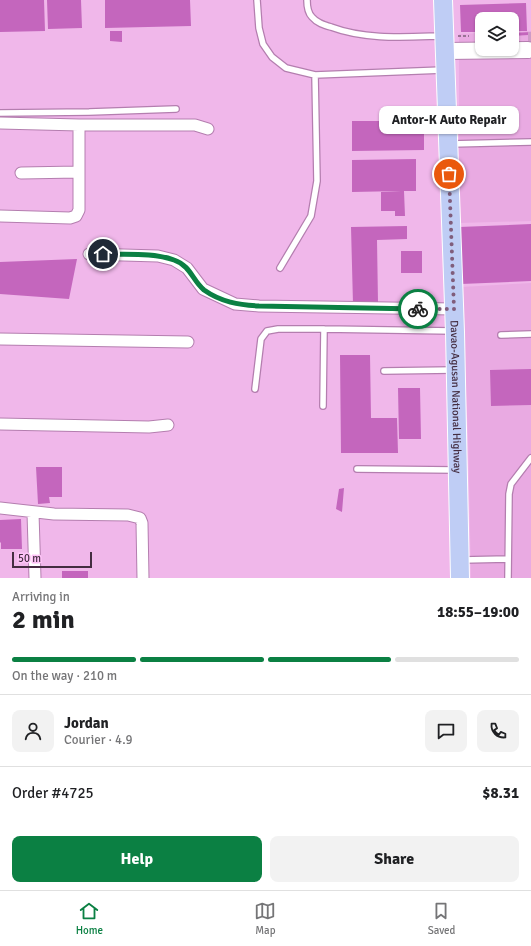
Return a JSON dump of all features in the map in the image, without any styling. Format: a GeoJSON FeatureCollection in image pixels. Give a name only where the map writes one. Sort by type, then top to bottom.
{"type":"FeatureCollection","features":[{"type":"Feature","properties":{"kind":"main road","name":"Davao-Agusan National Highway"},"geometry":{"type":"LineString","coordinates":[[443,0],[455,332],[460,578]]}},
{"type":"Feature","properties":{"kind":"main road"},"geometry":{"type":"LineString","coordinates":[[445,43],[475,41]]}},
{"type":"Feature","properties":{"kind":"main road"},"geometry":{"type":"LineString","coordinates":[[519,42],[528,45],[519,45]]}},
{"type":"Feature","properties":{"kind":"main road"},"geometry":{"type":"LineString","coordinates":[[445,43],[475,44]]}},
{"type":"Feature","properties":{"kind":"street"},"geometry":{"type":"LineString","coordinates":[[0,122],[79,125],[195,125],[208,129]]}},
{"type":"Feature","properties":{"kind":"street"},"geometry":{"type":"LineString","coordinates":[[0,216],[70,218],[76,216],[79,210],[79,125]]}},
{"type":"Feature","properties":{"kind":"street"},"geometry":{"type":"LineString","coordinates":[[21,173],[78,172]]}},
{"type":"Feature","properties":{"kind":"street"},"geometry":{"type":"LineString","coordinates":[[90,254],[158,256],[174,260],[187,268],[203,289],[221,299],[235,304],[259,306],[454,309]]}},
{"type":"Feature","properties":{"kind":"street"},"geometry":{"type":"LineString","coordinates":[[0,339],[188,342]]}},
{"type":"Feature","properties":{"kind":"street"},"geometry":{"type":"LineString","coordinates":[[0,424],[141,427],[168,425]]}},
{"type":"Feature","properties":{"kind":"street"},"geometry":{"type":"LineString","coordinates":[[0,508],[33,513],[128,515],[140,518],[142,523],[143,578]]}},
{"type":"Feature","properties":{"kind":"street"},"geometry":{"type":"LineString","coordinates":[[33,513],[35,578]]}},
{"type":"Feature","properties":{"kind":"lane"},"geometry":{"type":"LineString","coordinates":[[257,0],[259,28],[263,44],[272,57],[286,68],[315,75],[446,70]]}},
{"type":"Feature","properties":{"kind":"lane"},"geometry":{"type":"LineString","coordinates":[[307,0],[308,9],[311,16],[319,23],[340,31],[371,36],[445,43]]}},
{"type":"Feature","properties":{"kind":"lane"},"geometry":{"type":"LineString","coordinates":[[280,268],[311,216],[317,182],[315,75]]}},
{"type":"Feature","properties":{"kind":"lane"},"geometry":{"type":"LineString","coordinates":[[0,113],[176,109]]}},
{"type":"Feature","properties":{"kind":"lane"},"geometry":{"type":"LineString","coordinates":[[448,144],[531,142]]}},
{"type":"Feature","properties":{"kind":"lane"},"geometry":{"type":"LineString","coordinates":[[255,389],[261,339],[267,331],[278,329],[324,329],[455,332]]}},
{"type":"Feature","properties":{"kind":"lane"},"geometry":{"type":"LineString","coordinates":[[323,406],[324,329]]}},
{"type":"Feature","properties":{"kind":"lane"},"geometry":{"type":"LineString","coordinates":[[501,335],[531,334]]}},
{"type":"Feature","properties":{"kind":"lane"},"geometry":{"type":"LineString","coordinates":[[384,371],[455,370]]}},
{"type":"Feature","properties":{"kind":"lane"},"geometry":{"type":"LineString","coordinates":[[508,578],[510,489],[511,484],[531,458]]}},
{"type":"Feature","properties":{"kind":"lane"},"geometry":{"type":"LineString","coordinates":[[357,469],[457,470]]}},
{"type":"Feature","properties":{"kind":"lane"},"geometry":{"type":"LineString","coordinates":[[459,560],[508,559]]}},
{"type":"Feature","properties":{"kind":"shaded area"},"geometry":{"type":"Polygon","coordinates":[[[531,31],[531,221],[459,223],[459,34],[475,33],[475,56],[519,56],[519,32],[531,31]]]}},
{"type":"Feature","properties":{"kind":"shaded area"},"geometry":{"type":"Polygon","coordinates":[[[531,283],[531,578],[471,578],[468,436],[461,287],[531,283]]]}},
{"type":"Feature","properties":{"kind":"building"},"geometry":{"type":"Polygon","coordinates":[[[0,0],[44,0],[45,31],[0,32],[0,0]]]}},
{"type":"Feature","properties":{"kind":"building"},"geometry":{"type":"Polygon","coordinates":[[[47,0],[81,0],[82,28],[48,29],[47,0]]]}},
{"type":"Feature","properties":{"kind":"building"},"geometry":{"type":"Polygon","coordinates":[[[105,0],[190,0],[191,26],[105,28],[105,0]]]}},
{"type":"Feature","properties":{"kind":"building"},"geometry":{"type":"Polygon","coordinates":[[[526,3],[527,31],[519,31],[519,12],[475,12],[475,32],[461,32],[460,5],[526,3]]]}},
{"type":"Feature","properties":{"kind":"building"},"geometry":{"type":"Polygon","coordinates":[[[110,31],[122,31],[122,42],[110,41],[110,31]]]}},
{"type":"Feature","properties":{"kind":"building"},"geometry":{"type":"Polygon","coordinates":[[[531,32],[531,55],[528,55],[528,35],[519,36],[519,33],[531,32]]]}},
{"type":"Feature","properties":{"kind":"building"},"geometry":{"type":"Polygon","coordinates":[[[352,121],[424,121],[424,150],[352,151],[352,121]]]}},
{"type":"Feature","properties":{"kind":"building"},"geometry":{"type":"Polygon","coordinates":[[[416,159],[416,191],[404,191],[405,216],[395,216],[395,211],[381,211],[381,192],[401,191],[352,192],[352,160],[416,159]]]}},
{"type":"Feature","properties":{"kind":"building"},"geometry":{"type":"Polygon","coordinates":[[[531,224],[531,281],[461,284],[459,227],[531,224]]]}},
{"type":"Feature","properties":{"kind":"building"},"geometry":{"type":"Polygon","coordinates":[[[407,226],[407,239],[377,240],[378,303],[353,304],[351,227],[407,226]]]}},
{"type":"Feature","properties":{"kind":"building"},"geometry":{"type":"Polygon","coordinates":[[[401,251],[422,251],[422,273],[401,273],[401,251]]]}},
{"type":"Feature","properties":{"kind":"building"},"geometry":{"type":"Polygon","coordinates":[[[77,259],[69,299],[0,294],[0,262],[77,259]]]}},
{"type":"Feature","properties":{"kind":"building"},"geometry":{"type":"Polygon","coordinates":[[[340,355],[370,355],[371,418],[397,418],[398,453],[341,453],[340,355]]]}},
{"type":"Feature","properties":{"kind":"building"},"geometry":{"type":"Polygon","coordinates":[[[531,369],[531,405],[491,406],[490,370],[531,369]]]}},
{"type":"Feature","properties":{"kind":"building"},"geometry":{"type":"Polygon","coordinates":[[[398,388],[420,388],[421,439],[399,439],[398,388]]]}},
{"type":"Feature","properties":{"kind":"building"},"geometry":{"type":"Polygon","coordinates":[[[36,467],[62,467],[62,497],[49,497],[50,503],[38,504],[36,467]]]}},
{"type":"Feature","properties":{"kind":"building"},"geometry":{"type":"Polygon","coordinates":[[[344,488],[342,512],[336,509],[339,489],[344,488]]]}},
{"type":"Feature","properties":{"kind":"building"},"geometry":{"type":"Polygon","coordinates":[[[21,519],[22,549],[1,549],[0,520],[21,519]]]}},
{"type":"Feature","properties":{"kind":"building"},"geometry":{"type":"Polygon","coordinates":[[[62,571],[88,571],[88,578],[62,578],[62,571]]]}},
{"type":"Feature","properties":{"kind":"way so far"},"geometry":{"type":"LineString","coordinates":[[418,309],[454,309],[449,174]]}},
{"type":"Feature","properties":{"kind":"place","name":"Antor-K Auto Repair"},"geometry":{"type":"Point","coordinates":[449,174]}},
{"type":"Feature","properties":{"kind":"route"},"geometry":{"type":"LineString","coordinates":[[103,254],[158,256],[174,260],[187,268],[203,289],[221,299],[235,304],[259,306],[418,309]]}}]}
